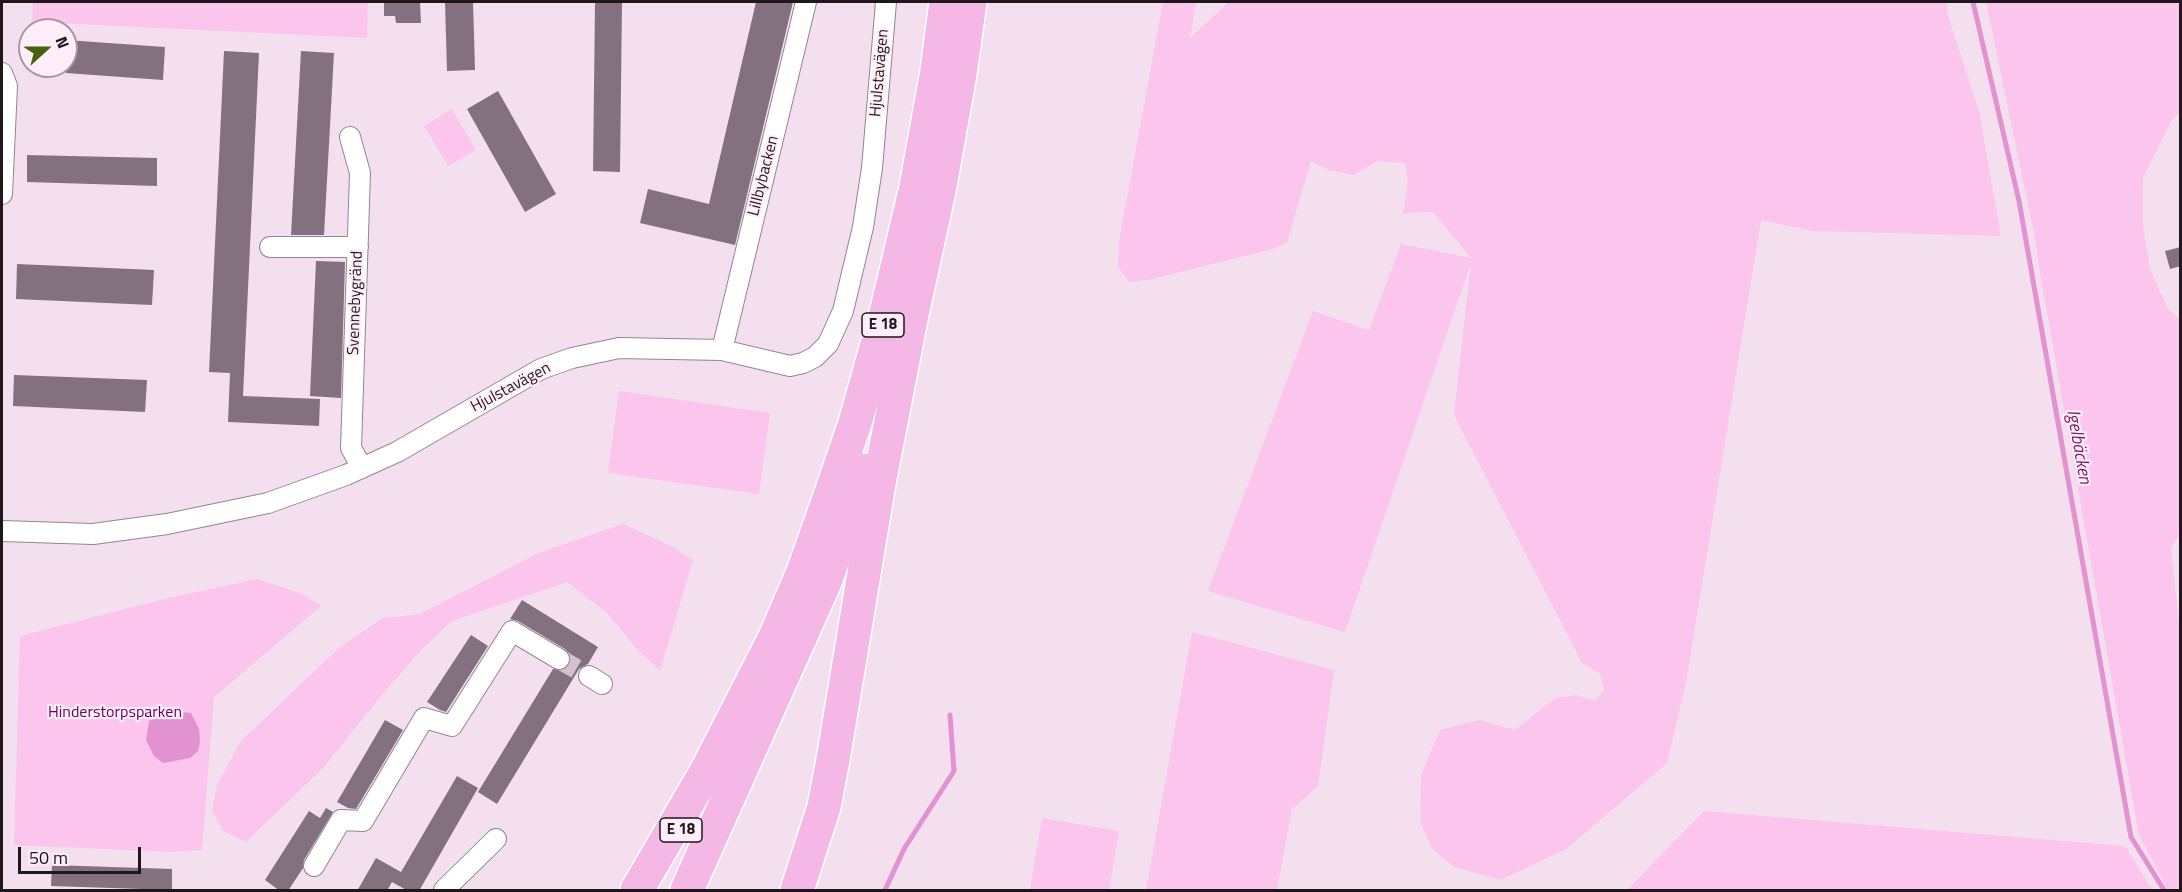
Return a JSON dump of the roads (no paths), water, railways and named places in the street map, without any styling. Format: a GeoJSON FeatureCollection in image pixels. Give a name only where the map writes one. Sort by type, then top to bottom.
{"type":"FeatureCollection","features":[{"type":"Feature","properties":{"kind":"highway","name":"E 18"},"geometry":{"type":"LineString","coordinates":[[655,891],[707,770],[775,637],[803,572],[855,423],[887,309],[916,187],[937,71],[946,2]]}},
{"type":"Feature","properties":{"kind":"highway","name":"E 18"},"geometry":{"type":"LineString","coordinates":[[687,891],[825,582],[878,429],[912,314],[939,191],[970,2]]}},
{"type":"Feature","properties":{"kind":"highway"},"geometry":{"type":"LineString","coordinates":[[796,891],[824,807],[877,494],[912,314]]}},
{"type":"Feature","properties":{"kind":"highway"},"geometry":{"type":"LineString","coordinates":[[637,891],[707,770]]}},
{"type":"Feature","properties":{"kind":"street","name":"Lillbybacken"},"geometry":{"type":"LineString","coordinates":[[722,350],[806,2]]}},
{"type":"Feature","properties":{"kind":"street","name":"Hjulstavägen"},"geometry":{"type":"LineString","coordinates":[[2,531],[93,534],[167,524],[268,503],[362,468],[397,452],[541,369],[572,358],[619,348],[722,350],[790,366],[815,357],[828,344],[843,311],[863,227],[872,168],[886,2]]}},
{"type":"Feature","properties":{"kind":"street"},"geometry":{"type":"LineString","coordinates":[[2,73],[7,86],[2,194]]}},
{"type":"Feature","properties":{"kind":"street","name":"Svennebygränd"},"geometry":{"type":"LineString","coordinates":[[350,137],[360,173],[351,448],[362,468]]}},
{"type":"Feature","properties":{"kind":"street"},"geometry":{"type":"LineString","coordinates":[[270,247],[358,247]]}},
{"type":"Feature","properties":{"kind":"street"},"geometry":{"type":"LineString","coordinates":[[315,866],[341,820],[363,821],[424,718],[452,726],[512,631],[560,659]]}},
{"type":"Feature","properties":{"kind":"street"},"geometry":{"type":"LineString","coordinates":[[444,891],[496,839]]}},
{"type":"Feature","properties":{"kind":"waterway","name":"Igelbäcken"},"geometry":{"type":"LineString","coordinates":[[1973,2],[2019,201],[2131,837],[2164,890]]}},
{"type":"Feature","properties":{"kind":"waterway"},"geometry":{"type":"LineString","coordinates":[[885,890],[904,849],[954,771],[950,715]]}},
{"type":"Feature","properties":{"kind":"tunnel"},"geometry":{"type":"LineString","coordinates":[[559,659],[589,676]]}},
{"type":"Feature","properties":{"kind":"park label","name":"Hinderstorpsparken"},"geometry":{"type":"Point","coordinates":[115,713]}}]}
